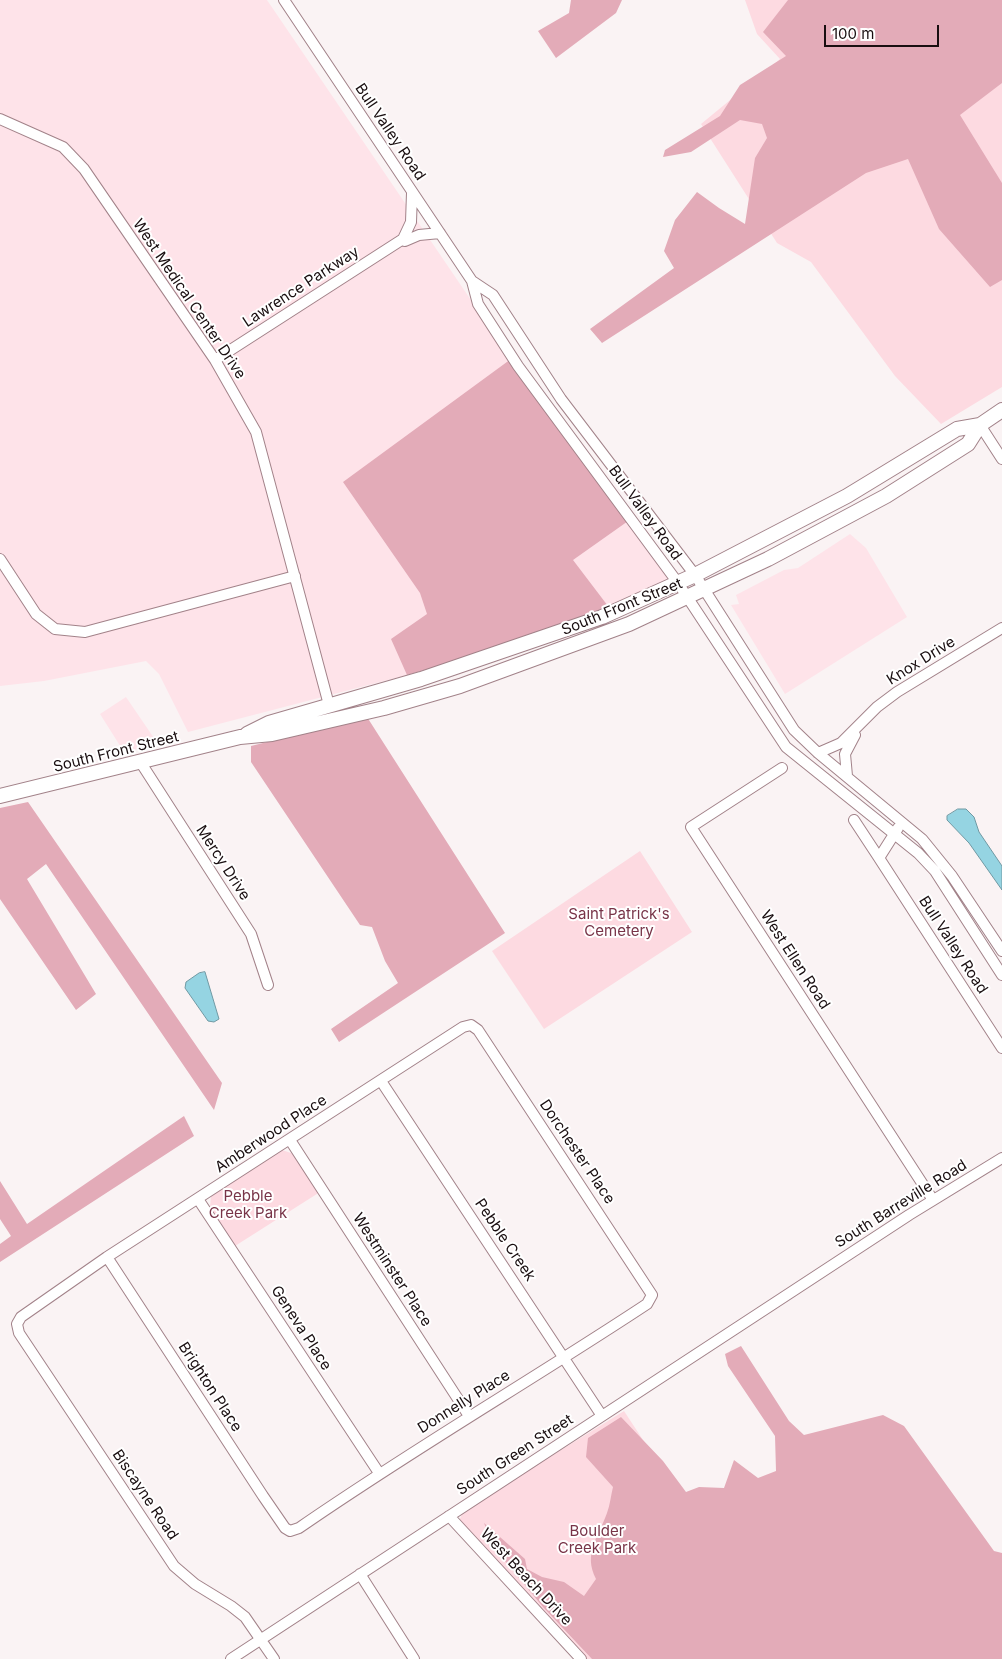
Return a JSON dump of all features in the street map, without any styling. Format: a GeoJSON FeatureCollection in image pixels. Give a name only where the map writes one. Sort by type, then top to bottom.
{"type":"FeatureCollection","features":[{"type":"Feature","properties":{"kind":"main road","name":"South Front Street"},"geometry":{"type":"LineString","coordinates":[[0,796],[141,763],[240,737],[272,734],[384,708],[460,686],[629,624],[688,598],[828,528],[886,496],[968,444],[980,425],[1002,410]]}},
{"type":"Feature","properties":{"kind":"main road","name":"South Front Street"},"geometry":{"type":"LineString","coordinates":[[240,737],[269,723],[422,680],[602,617],[678,583],[847,496],[957,429],[980,425]]}},
{"type":"Feature","properties":{"kind":"street","name":"Bull Valley Road"},"geometry":{"type":"LineString","coordinates":[[284,0],[472,281],[478,304],[518,366],[678,583],[786,747],[829,783],[895,833],[934,872],[1002,975]]}},
{"type":"Feature","properties":{"kind":"street","name":"West Medical Center Drive"},"geometry":{"type":"LineString","coordinates":[[0,119],[62,147],[84,170],[215,360],[256,432],[329,706]]}},
{"type":"Feature","properties":{"kind":"street"},"geometry":{"type":"LineString","coordinates":[[403,239],[411,222],[412,193]]}},
{"type":"Feature","properties":{"kind":"street","name":"Lawrence Parkway"},"geometry":{"type":"LineString","coordinates":[[215,360],[403,239],[406,241],[419,236],[440,233]]}},
{"type":"Feature","properties":{"kind":"street","name":"Bull Valley Road"},"geometry":{"type":"LineString","coordinates":[[472,281],[493,295],[561,399],[695,574],[794,730],[818,753],[922,838],[952,876],[1002,951]]}},
{"type":"Feature","properties":{"kind":"street"},"geometry":{"type":"LineString","coordinates":[[980,425],[1002,459]]}},
{"type":"Feature","properties":{"kind":"street"},"geometry":{"type":"LineString","coordinates":[[0,559],[36,614],[55,629],[85,632],[295,576]]}},
{"type":"Feature","properties":{"kind":"street","name":"Knox Drive"},"geometry":{"type":"LineString","coordinates":[[818,753],[837,746],[877,707],[896,692],[1002,628]]}},
{"type":"Feature","properties":{"kind":"street","name":"Knox Drive"},"geometry":{"type":"LineString","coordinates":[[848,776],[845,763],[846,751],[860,725]]}},
{"type":"Feature","properties":{"kind":"street","name":"Mercy Drive"},"geometry":{"type":"LineString","coordinates":[[141,763],[252,934],[268,985]]}},
{"type":"Feature","properties":{"kind":"street","name":"West Ellen Road"},"geometry":{"type":"LineString","coordinates":[[782,768],[691,827],[933,1200]]}},
{"type":"Feature","properties":{"kind":"street","name":"Bull Valley Road"},"geometry":{"type":"LineString","coordinates":[[854,820],[1002,1048]]}},
{"type":"Feature","properties":{"kind":"street"},"geometry":{"type":"LineString","coordinates":[[878,858],[903,821]]}},
{"type":"Feature","properties":{"kind":"street","name":"Amberwood Place"},"geometry":{"type":"LineString","coordinates":[[17,1324],[21,1317],[107,1257],[463,1027],[471,1025]]}},
{"type":"Feature","properties":{"kind":"street","name":"Dorchester Place"},"geometry":{"type":"LineString","coordinates":[[471,1025],[478,1030],[650,1290],[652,1298]]}},
{"type":"Feature","properties":{"kind":"street","name":"Pebble Creek"},"geometry":{"type":"LineString","coordinates":[[381,1081],[602,1416]]}},
{"type":"Feature","properties":{"kind":"street","name":"Westminster Place"},"geometry":{"type":"LineString","coordinates":[[290,1140],[469,1416]]}},
{"type":"Feature","properties":{"kind":"street","name":"South Barreville Road"},"geometry":{"type":"LineString","coordinates":[[816,1276],[1002,1158]]}},
{"type":"Feature","properties":{"kind":"street","name":"Geneva Place"},"geometry":{"type":"LineString","coordinates":[[198,1199],[379,1472]]}},
{"type":"Feature","properties":{"kind":"street","name":"Brighton Place"},"geometry":{"type":"LineString","coordinates":[[107,1257],[263,1496],[285,1528],[290,1531]]}},
{"type":"Feature","properties":{"kind":"street","name":"South Green Street"},"geometry":{"type":"LineString","coordinates":[[231,1659],[816,1276]]}},
{"type":"Feature","properties":{"kind":"street","name":"Donnelly Place"},"geometry":{"type":"LineString","coordinates":[[290,1531],[299,1528],[379,1472],[565,1358],[647,1304],[652,1298]]}},
{"type":"Feature","properties":{"kind":"street","name":"Biscayne Road"},"geometry":{"type":"LineString","coordinates":[[17,1324],[19,1333],[174,1566],[195,1584],[245,1617],[274,1659]]}},
{"type":"Feature","properties":{"kind":"street","name":"West Beach Drive"},"geometry":{"type":"LineString","coordinates":[[449,1516],[581,1659]]}},
{"type":"Feature","properties":{"kind":"street"},"geometry":{"type":"LineString","coordinates":[[360,1574],[414,1659]]}},
{"type":"Feature","properties":{"kind":"shaded area"},"geometry":{"type":"Polygon","coordinates":[[[0,0],[267,0],[511,359],[675,584],[563,630],[407,675],[188,732],[159,674],[146,661],[44,681],[0,686],[0,0]]]}},
{"type":"Feature","properties":{"kind":"shaded area"},"geometry":{"type":"Polygon","coordinates":[[[850,534],[866,548],[907,617],[785,694],[731,605],[739,604],[736,595],[784,570],[798,568],[850,534]]]}},
{"type":"Feature","properties":{"kind":"shaded area"},"geometry":{"type":"Polygon","coordinates":[[[126,697],[158,744],[124,752],[100,714],[126,697]]]}},
{"type":"Feature","properties":{"kind":"green space"},"geometry":{"type":"Polygon","coordinates":[[[571,0],[622,0],[616,13],[556,58],[538,31],[569,13],[571,0]]]}},
{"type":"Feature","properties":{"kind":"green space"},"geometry":{"type":"Polygon","coordinates":[[[745,0],[1002,0],[1002,387],[941,424],[895,376],[811,262],[777,243],[701,124],[780,59],[757,34],[745,0]]]}},
{"type":"Feature","properties":{"kind":"green space"},"geometry":{"type":"Polygon","coordinates":[[[788,0],[1002,0],[1002,83],[960,115],[1002,183],[1002,280],[990,287],[939,229],[908,159],[866,173],[602,343],[590,329],[674,268],[664,251],[675,220],[697,192],[745,224],[755,158],[767,138],[762,124],[740,120],[691,152],[663,157],[665,150],[720,116],[740,85],[786,56],[763,32],[788,0]]]}},
{"type":"Feature","properties":{"kind":"green space"},"geometry":{"type":"Polygon","coordinates":[[[511,359],[631,519],[573,560],[611,610],[563,630],[407,675],[391,639],[427,614],[420,593],[343,482],[511,359]]]}},
{"type":"Feature","properties":{"kind":"green space"},"geometry":{"type":"Polygon","coordinates":[[[367,717],[505,933],[339,1042],[331,1029],[398,983],[385,961],[372,927],[360,925],[251,762],[251,746],[367,717]]]}},
{"type":"Feature","properties":{"kind":"green space"},"geometry":{"type":"Polygon","coordinates":[[[28,802],[222,1083],[214,1110],[46,864],[27,879],[96,994],[76,1010],[0,899],[0,808],[28,802]]]}},
{"type":"Feature","properties":{"kind":"green space","name":"Saint Patrick's Cemetery"},"geometry":{"type":"Polygon","coordinates":[[[640,851],[692,932],[544,1029],[492,951],[640,851]]]}},
{"type":"Feature","properties":{"kind":"green space"},"geometry":{"type":"Polygon","coordinates":[[[184,1116],[194,1136],[0,1262],[0,1244],[11,1236],[0,1219],[0,1181],[27,1224],[184,1116]]]}},
{"type":"Feature","properties":{"kind":"green space","name":"Pebble Creek Park"},"geometry":{"type":"Polygon","coordinates":[[[282,1150],[294,1154],[320,1192],[235,1246],[210,1208],[211,1196],[282,1150]]]}},
{"type":"Feature","properties":{"kind":"green space"},"geometry":{"type":"Polygon","coordinates":[[[741,1346],[789,1421],[804,1435],[883,1415],[904,1426],[994,1551],[1002,1553],[1002,1659],[592,1659],[543,1607],[494,1548],[484,1523],[525,1559],[527,1569],[542,1577],[564,1582],[584,1596],[596,1579],[592,1570],[591,1553],[608,1510],[613,1487],[586,1457],[588,1438],[621,1417],[663,1461],[686,1492],[699,1487],[724,1488],[734,1460],[758,1478],[776,1471],[775,1436],[728,1366],[725,1354],[741,1346]]]}},
{"type":"Feature","properties":{"kind":"green space","name":"Boulder Creek Park"},"geometry":{"type":"Polygon","coordinates":[[[624,1411],[787,1659],[581,1659],[457,1525],[464,1510],[624,1411]]]}},
{"type":"Feature","properties":{"kind":"water"},"geometry":{"type":"Polygon","coordinates":[[[958,809],[966,809],[974,817],[979,832],[1002,866],[1002,890],[969,843],[947,820],[947,816],[958,809]]]}},
{"type":"Feature","properties":{"kind":"water"},"geometry":{"type":"Polygon","coordinates":[[[205,972],[219,1019],[214,1022],[208,1021],[185,988],[186,982],[199,973],[205,972]]]}}]}
